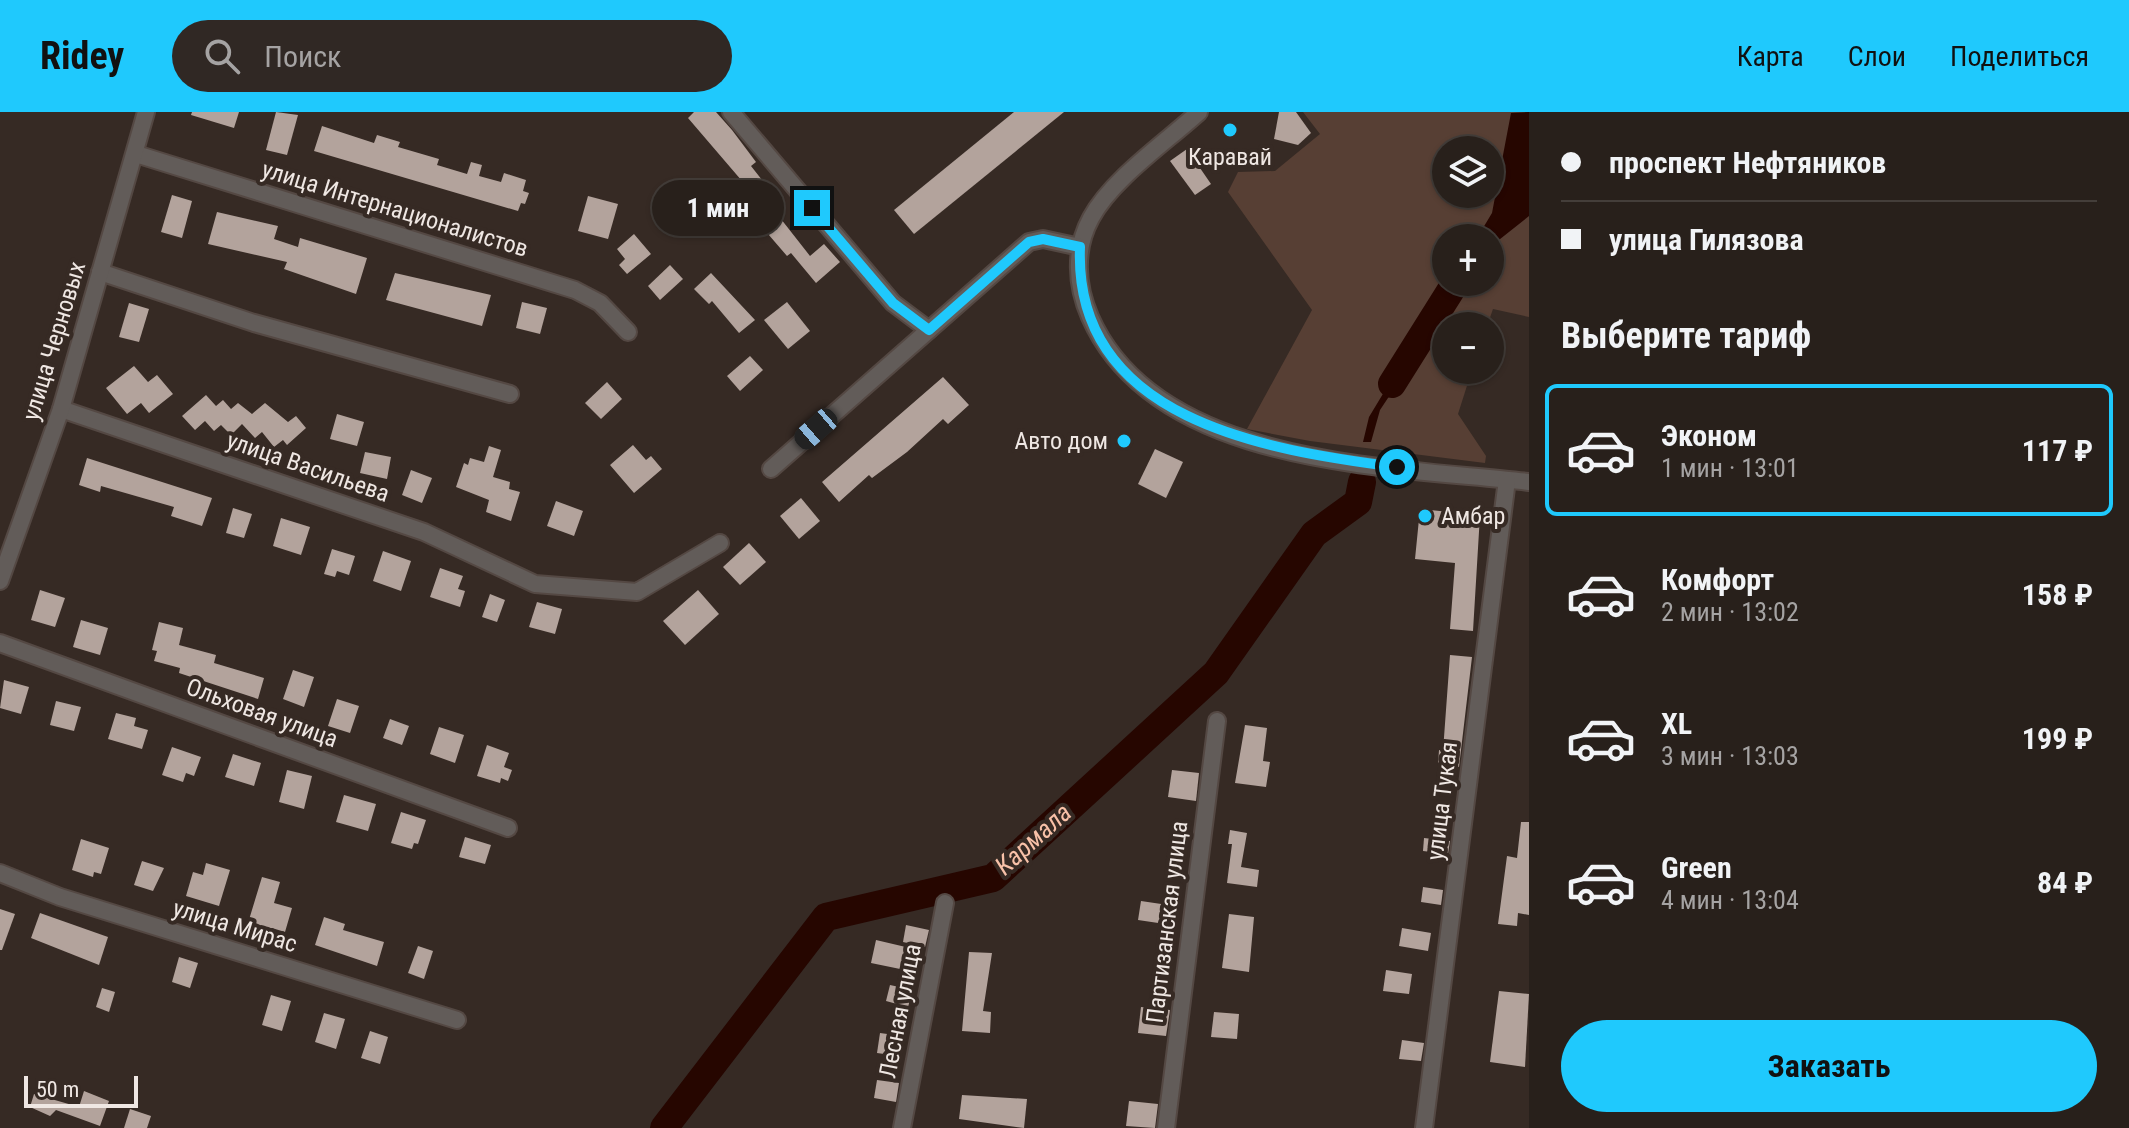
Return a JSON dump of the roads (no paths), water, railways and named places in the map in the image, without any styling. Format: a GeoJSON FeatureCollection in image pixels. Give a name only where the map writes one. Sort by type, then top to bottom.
{"type":"FeatureCollection","features":[{"type":"Feature","properties":{"kind":"street","name":"улица Черновых"},"geometry":{"type":"LineString","coordinates":[[0,581],[61,409],[146,112]]}},
{"type":"Feature","properties":{"kind":"street"},"geometry":{"type":"LineString","coordinates":[[731,112],[893,303],[929,330]]}},
{"type":"Feature","properties":{"kind":"street"},"geometry":{"type":"LineString","coordinates":[[1199,112],[1108,195],[1093,215],[1080,247],[1078,279],[1082,301],[1108,349],[1129,375],[1169,407],[1213,430],[1253,443],[1327,458],[1529,482]]}},
{"type":"Feature","properties":{"kind":"street","name":"улица Интернационалистов"},"geometry":{"type":"LineString","coordinates":[[136,154],[575,290],[600,303],[628,332]]}},
{"type":"Feature","properties":{"kind":"street"},"geometry":{"type":"LineString","coordinates":[[771,469],[1029,242],[1043,239],[1080,247]]}},
{"type":"Feature","properties":{"kind":"street"},"geometry":{"type":"LineString","coordinates":[[100,272],[254,323],[510,394]]}},
{"type":"Feature","properties":{"kind":"street","name":"улица Васильева"},"geometry":{"type":"LineString","coordinates":[[61,409],[424,532],[535,584],[637,592],[720,543]]}},
{"type":"Feature","properties":{"kind":"street","name":"улица Тукая"},"geometry":{"type":"LineString","coordinates":[[1424,1128],[1507,480]]}},
{"type":"Feature","properties":{"kind":"street","name":"Ольховая улица"},"geometry":{"type":"LineString","coordinates":[[0,643],[508,828]]}},
{"type":"Feature","properties":{"kind":"street","name":"Партизанская улица"},"geometry":{"type":"LineString","coordinates":[[1166,1128],[1217,721]]}},
{"type":"Feature","properties":{"kind":"street","name":"улица Мирас"},"geometry":{"type":"LineString","coordinates":[[0,873],[60,897],[457,1020]]}},
{"type":"Feature","properties":{"kind":"street","name":"Лесная улица"},"geometry":{"type":"LineString","coordinates":[[902,1128],[945,903]]}},
{"type":"Feature","properties":{"kind":"waterway","name":"Кармала"},"geometry":{"type":"LineString","coordinates":[[1392,384],[1447,296]]}},
{"type":"Feature","properties":{"kind":"waterway","name":"Кармала"},"geometry":{"type":"LineString","coordinates":[[664,1128],[826,917],[993,878],[1216,673],[1314,534],[1358,502],[1362,482]]}},
{"type":"Feature","properties":{"kind":"place","name":"Каравай"},"geometry":{"type":"Point","coordinates":[1230,130]}},
{"type":"Feature","properties":{"kind":"place","name":"Авто дом"},"geometry":{"type":"Point","coordinates":[1124,441]}},
{"type":"Feature","properties":{"kind":"place","name":"Амбар"},"geometry":{"type":"Point","coordinates":[1425,516]}}]}
